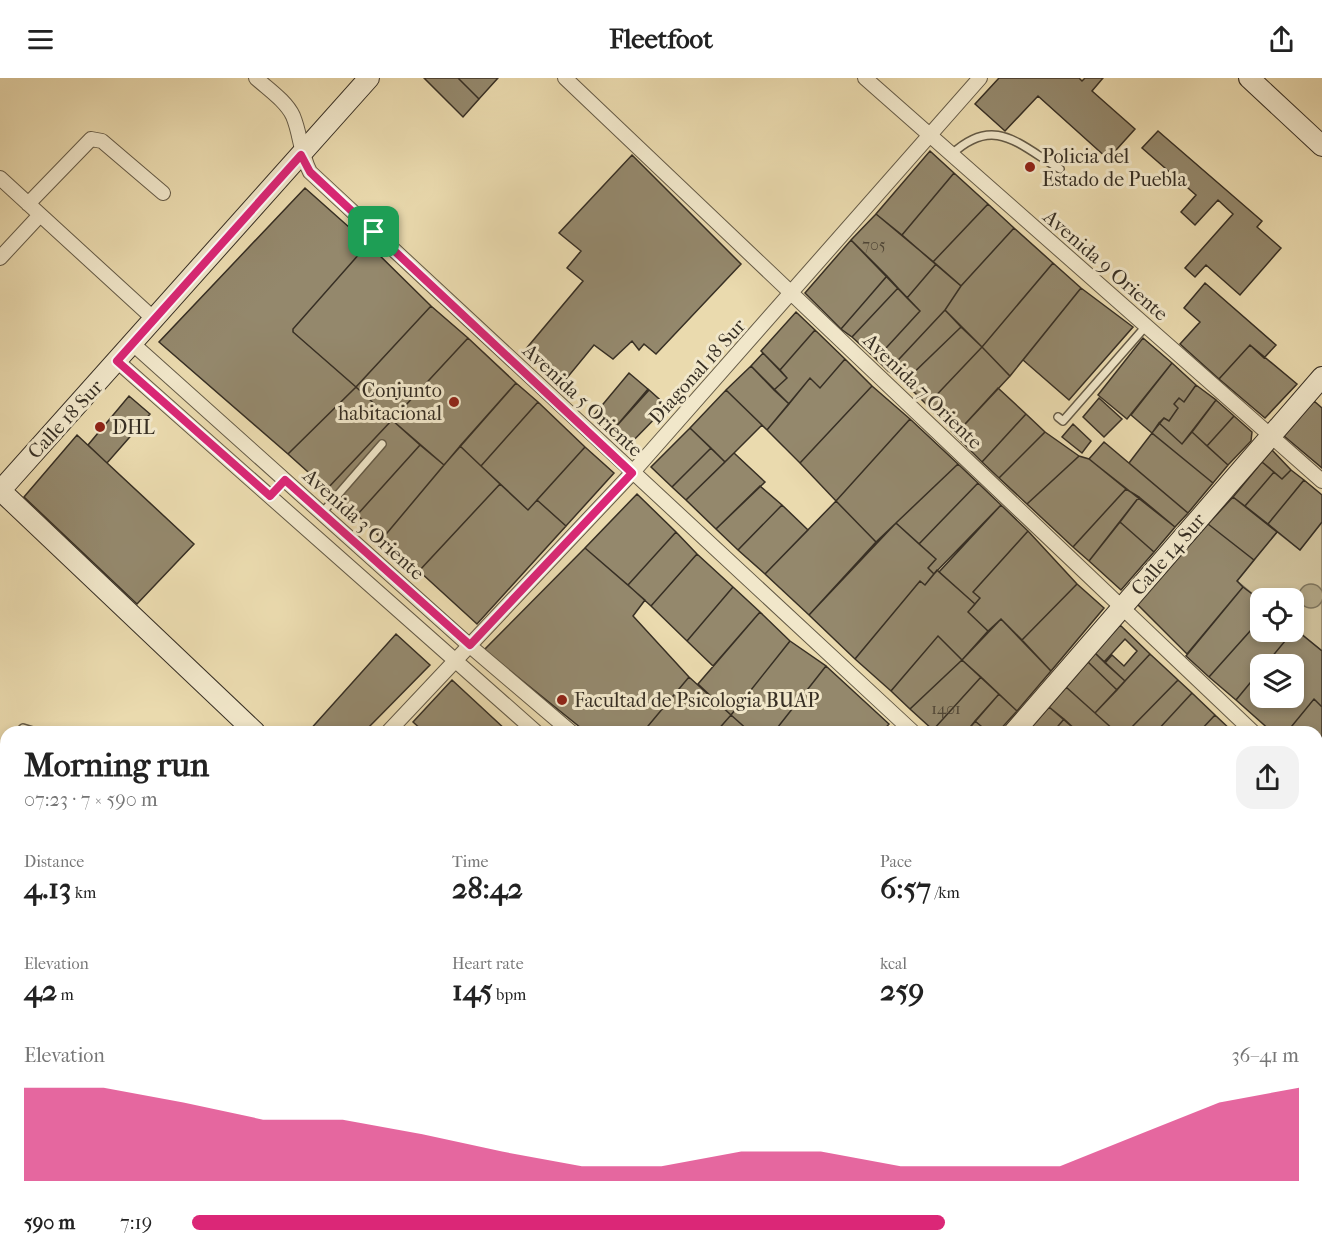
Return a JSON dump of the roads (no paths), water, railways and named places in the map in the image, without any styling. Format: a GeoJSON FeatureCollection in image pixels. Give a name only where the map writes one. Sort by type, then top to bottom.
{"type":"FeatureCollection","features":[{"type":"Feature","properties":{"kind":"main road","name":"Calle 18 Sur"},"geometry":{"type":"LineString","coordinates":[[0,491],[369,78]]}},
{"type":"Feature","properties":{"kind":"main road"},"geometry":{"type":"LineString","coordinates":[[1250,78],[1322,146]]}},
{"type":"Feature","properties":{"kind":"main road","name":"Calle 14 Sur"},"geometry":{"type":"LineString","coordinates":[[1019,726],[1322,377]]}},
{"type":"Feature","properties":{"kind":"main road"},"geometry":{"type":"LineString","coordinates":[[0,491],[249,726]]}},
{"type":"Feature","properties":{"kind":"street","name":"Avenida 5 Oriente"},"geometry":{"type":"LineString","coordinates":[[255,78],[292,114],[299,132],[301,155],[310,172],[906,726]]}},
{"type":"Feature","properties":{"kind":"street","name":"Avenida 7 Oriente"},"geometry":{"type":"LineString","coordinates":[[565,78],[1247,726]]}},
{"type":"Feature","properties":{"kind":"street","name":"Avenida 9 Oriente"},"geometry":{"type":"LineString","coordinates":[[865,78],[1322,481]]}},
{"type":"Feature","properties":{"kind":"street","name":"Diagonal 18 Sur"},"geometry":{"type":"LineString","coordinates":[[394,726],[632,473],[980,78]]}},
{"type":"Feature","properties":{"kind":"street"},"geometry":{"type":"LineString","coordinates":[[28,204],[91,139],[102,141],[163,193]]}},
{"type":"Feature","properties":{"kind":"street"},"geometry":{"type":"LineString","coordinates":[[0,178],[154,319]]}},
{"type":"Feature","properties":{"kind":"street"},"geometry":{"type":"LineString","coordinates":[[0,258],[40,215]]}},
{"type":"Feature","properties":{"kind":"street","name":"Avenida 3 Oriente"},"geometry":{"type":"LineString","coordinates":[[133,344],[564,726]]}},
{"type":"Feature","properties":{"kind":"street","name":"Avenida 3 Oriente"},"geometry":{"type":"LineString","coordinates":[[117,361],[529,726]]}},
{"type":"Feature","properties":{"kind":"street"},"geometry":{"type":"LineString","coordinates":[[270,496],[285,480]]}},
{"type":"Feature","properties":{"kind":"lane"},"geometry":{"type":"LineString","coordinates":[[951,154],[980,134],[993,133],[1008,138],[1059,169]]}},
{"type":"Feature","properties":{"kind":"lane"},"geometry":{"type":"LineString","coordinates":[[1058,417],[1063,422],[1146,326]]}},
{"type":"Feature","properties":{"kind":"lane"},"geometry":{"type":"LineString","coordinates":[[322,513],[382,444]]}},
{"type":"Feature","properties":{"kind":"place","name":"Policia del Estado de Puebla"},"geometry":{"type":"Point","coordinates":[1030,167]}},
{"type":"Feature","properties":{"kind":"place","name":"Conjunto habitacional"},"geometry":{"type":"Point","coordinates":[454,402]}},
{"type":"Feature","properties":{"kind":"place","name":"DHL"},"geometry":{"type":"Point","coordinates":[100,427]}},
{"type":"Feature","properties":{"kind":"place","name":"Facultad de Psicologia BUAP"},"geometry":{"type":"Point","coordinates":[562,700]}}]}
